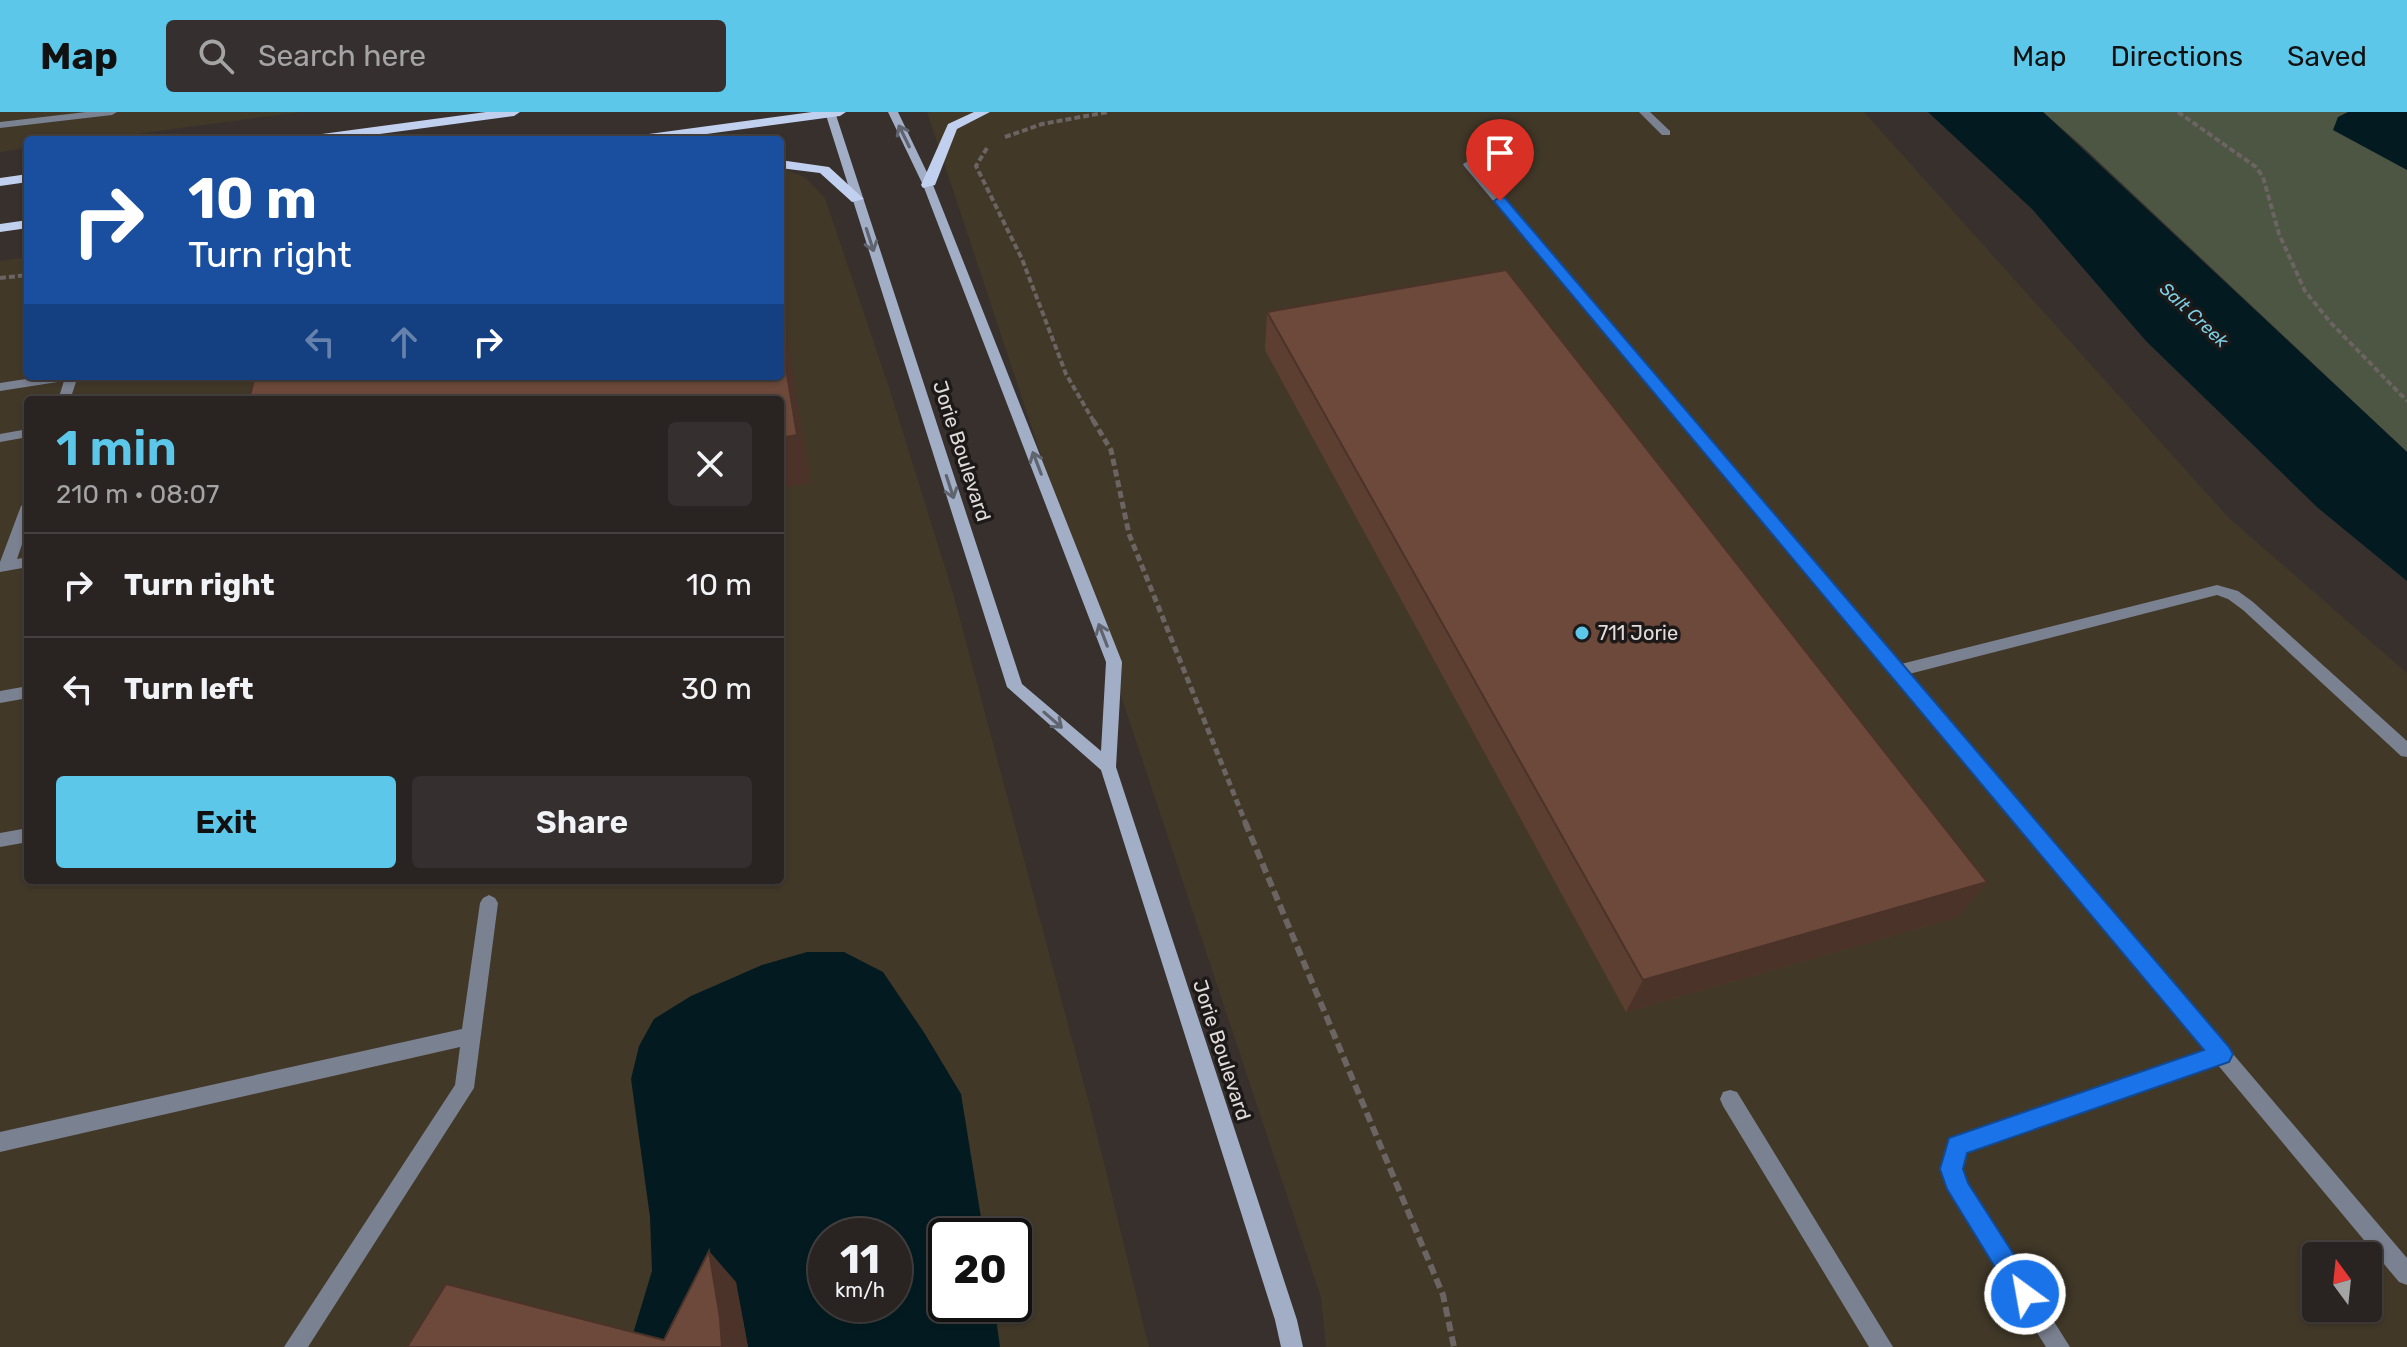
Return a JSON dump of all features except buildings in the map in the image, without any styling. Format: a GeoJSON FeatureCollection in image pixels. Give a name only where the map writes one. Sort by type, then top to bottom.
{"type":"FeatureCollection","features":[{"type":"Feature","properties":{"kind":"main road"},"geometry":{"type":"LineString","coordinates":[[337,136],[514,112]]}},
{"type":"Feature","properties":{"kind":"main road"},"geometry":{"type":"LineString","coordinates":[[663,136],[834,112]]}},
{"type":"Feature","properties":{"kind":"main road","name":"Jorie Boulevard"},"geometry":{"type":"LineString","coordinates":[[834,112],[857,199],[1015,687],[1108,767]]}},
{"type":"Feature","properties":{"kind":"main road","name":"Jorie Boulevard"},"geometry":{"type":"LineString","coordinates":[[893,112],[928,185],[1114,662],[1108,767],[1286,1320],[1292,1347]]}},
{"type":"Feature","properties":{"kind":"main road"},"geometry":{"type":"LineString","coordinates":[[928,185],[952,127],[984,112]]}},
{"type":"Feature","properties":{"kind":"main road"},"geometry":{"type":"LineString","coordinates":[[784,165],[824,170],[857,199]]}},
{"type":"Feature","properties":{"kind":"main road"},"geometry":{"type":"LineString","coordinates":[[0,182],[24,179]]}},
{"type":"Feature","properties":{"kind":"main road"},"geometry":{"type":"LineString","coordinates":[[0,228],[24,225]]}},
{"type":"Feature","properties":{"kind":"lane"},"geometry":{"type":"LineString","coordinates":[[0,125],[112,112]]}},
{"type":"Feature","properties":{"kind":"lane"},"geometry":{"type":"LineString","coordinates":[[1644,112],[1666,133]]}},
{"type":"Feature","properties":{"kind":"lane"},"geometry":{"type":"LineString","coordinates":[[1468,164],[2407,1274]]}},
{"type":"Feature","properties":{"kind":"lane"},"geometry":{"type":"LineString","coordinates":[[0,387],[45,380]]}},
{"type":"Feature","properties":{"kind":"lane"},"geometry":{"type":"LineString","coordinates":[[0,438],[24,434]]}},
{"type":"Feature","properties":{"kind":"lane"},"geometry":{"type":"LineString","coordinates":[[4,566],[24,516]]}},
{"type":"Feature","properties":{"kind":"lane"},"geometry":{"type":"LineString","coordinates":[[4,566],[24,563]]}},
{"type":"Feature","properties":{"kind":"lane"},"geometry":{"type":"LineString","coordinates":[[1897,671],[2217,590],[2233,595],[2248,606],[2407,751]]}},
{"type":"Feature","properties":{"kind":"lane"},"geometry":{"type":"LineString","coordinates":[[0,697],[24,693]]}},
{"type":"Feature","properties":{"kind":"lane"},"geometry":{"type":"LineString","coordinates":[[0,840],[24,836]]}},
{"type":"Feature","properties":{"kind":"lane"},"geometry":{"type":"LineString","coordinates":[[295,1347],[464,1088],[489,903]]}},
{"type":"Feature","properties":{"kind":"lane"},"geometry":{"type":"LineString","coordinates":[[0,1142],[471,1036]]}},
{"type":"Feature","properties":{"kind":"lane"},"geometry":{"type":"LineString","coordinates":[[2059,1347],[1958,1189],[1952,1169],[1957,1145],[2222,1054]]}},
{"type":"Feature","properties":{"kind":"lane"},"geometry":{"type":"LineString","coordinates":[[1730,1099],[1882,1347]]}},
{"type":"Feature","properties":{"kind":"path"},"geometry":{"type":"LineString","coordinates":[[1001,139],[1042,124],[1108,112]]}},
{"type":"Feature","properties":{"kind":"path"},"geometry":{"type":"LineString","coordinates":[[2178,112],[2256,167],[2263,177],[2279,234],[2305,291],[2331,323],[2407,401]]}},
{"type":"Feature","properties":{"kind":"path"},"geometry":{"type":"LineString","coordinates":[[989,145],[976,166],[1022,259],[1066,374],[1111,450],[1129,534],[1221,765],[1443,1295],[1454,1347]]}},
{"type":"Feature","properties":{"kind":"path"},"geometry":{"type":"LineString","coordinates":[[0,278],[24,275]]}},
{"type":"Feature","properties":{"kind":"shaded area"},"geometry":{"type":"Polygon","coordinates":[[[0,112],[302,112],[121,136],[24,136],[24,149],[0,152],[0,112]]]}},
{"type":"Feature","properties":{"kind":"shaded area"},"geometry":{"type":"Polygon","coordinates":[[[927,112],[1864,112],[2228,517],[2407,673],[2407,1347],[1326,1347],[1321,1298],[927,112]]]}},
{"type":"Feature","properties":{"kind":"shaded area"},"geometry":{"type":"Polygon","coordinates":[[[784,169],[806,178],[825,198],[888,384],[953,593],[1093,1118],[1149,1347],[0,1347],[0,261],[24,258],[24,380],[784,380],[784,169]]]}},
{"type":"Feature","properties":{"kind":"green space"},"geometry":{"type":"Polygon","coordinates":[[[2043,112],[2407,112],[2407,452],[2083,147],[2043,112]]]}},
{"type":"Feature","properties":{"kind":"water","name":"Salt Creek"},"geometry":{"type":"Polygon","coordinates":[[[1928,112],[2043,112],[2407,452],[2407,581],[2318,508],[2146,341],[2032,209],[1928,112]]]}},
{"type":"Feature","properties":{"kind":"water"},"geometry":{"type":"Polygon","coordinates":[[[2348,112],[2407,112],[2407,170],[2333,130],[2338,117],[2348,112]]]}},
{"type":"Feature","properties":{"kind":"water"},"geometry":{"type":"Polygon","coordinates":[[[807,952],[844,952],[883,972],[961,1094],[981,1218],[928,1218],[928,1322],[997,1322],[1000,1347],[748,1347],[736,1284],[705,1347],[629,1347],[652,1271],[650,1217],[631,1079],[639,1046],[654,1019],[691,996],[762,965],[807,952]]]}},
{"type":"Feature","properties":{"kind":"place","name":"711 Jorie"},"geometry":{"type":"Point","coordinates":[1582,633]}},
{"type":"Feature","properties":{"kind":"route"},"geometry":{"type":"LineString","coordinates":[[1500,201],[2222,1054],[1957,1145],[1952,1169],[1958,1189],[2025,1294]]}}]}
